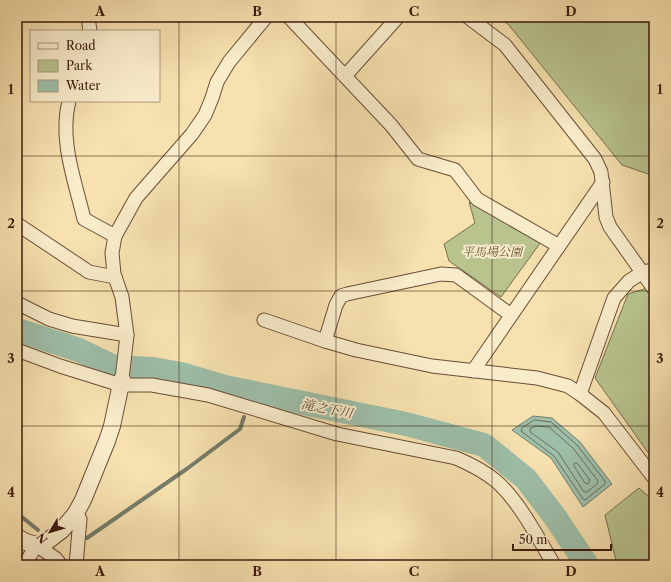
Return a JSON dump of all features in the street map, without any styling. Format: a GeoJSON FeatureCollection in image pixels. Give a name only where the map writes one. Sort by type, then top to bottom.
{"type":"FeatureCollection","features":[{"type":"Feature","properties":{"kind":"street"},"geometry":{"type":"LineString","coordinates":[[88,17],[90,30]]}},
{"type":"Feature","properties":{"kind":"street"},"geometry":{"type":"LineString","coordinates":[[21,565],[26,563],[36,545],[45,543],[54,538],[76,513],[83,500],[112,426],[122,382],[127,340],[122,297],[115,277],[112,253],[115,236],[136,198],[192,134],[205,115],[217,82],[228,62],[266,17]]}},
{"type":"Feature","properties":{"kind":"street"},"geometry":{"type":"LineString","coordinates":[[289,17],[391,125],[418,159],[455,170],[477,199],[559,246]]}},
{"type":"Feature","properties":{"kind":"street"},"geometry":{"type":"LineString","coordinates":[[345,76],[398,17]]}},
{"type":"Feature","properties":{"kind":"street"},"geometry":{"type":"LineString","coordinates":[[468,17],[505,45],[596,159],[601,172],[606,217],[610,227],[648,271],[654,289]]}},
{"type":"Feature","properties":{"kind":"street"},"geometry":{"type":"LineString","coordinates":[[69,102],[66,112],[67,149],[84,219],[115,236]]}},
{"type":"Feature","properties":{"kind":"street"},"geometry":{"type":"LineString","coordinates":[[473,371],[603,182]]}},
{"type":"Feature","properties":{"kind":"street"},"geometry":{"type":"LineString","coordinates":[[17,224],[88,272],[115,277]]}},
{"type":"Feature","properties":{"kind":"street"},"geometry":{"type":"LineString","coordinates":[[580,394],[614,298],[629,281],[648,271]]}},
{"type":"Feature","properties":{"kind":"street"},"geometry":{"type":"LineString","coordinates":[[325,342],[336,305],[341,296],[440,274],[456,275],[511,315]]}},
{"type":"Feature","properties":{"kind":"street"},"geometry":{"type":"LineString","coordinates":[[17,304],[49,319],[127,340]]}},
{"type":"Feature","properties":{"kind":"street"},"geometry":{"type":"LineString","coordinates":[[264,320],[325,342],[356,350],[432,366],[537,378],[568,386],[604,413],[654,478]]}},
{"type":"Feature","properties":{"kind":"street"},"geometry":{"type":"LineString","coordinates":[[17,350],[60,366],[122,382],[152,385],[208,395],[337,434],[456,458],[472,465],[501,486],[525,517],[554,565]]}},
{"type":"Feature","properties":{"kind":"street"},"geometry":{"type":"LineString","coordinates":[[76,513],[80,519],[76,565]]}},
{"type":"Feature","properties":{"kind":"street"},"geometry":{"type":"LineString","coordinates":[[17,537],[36,545],[55,558],[62,565]]}},
{"type":"Feature","properties":{"kind":"green space"},"geometry":{"type":"Polygon","coordinates":[[[497,17],[654,17],[654,176],[622,165],[508,24],[497,17]]]}},
{"type":"Feature","properties":{"kind":"green space","name":"平馬場公園"},"geometry":{"type":"Polygon","coordinates":[[[469,202],[541,242],[501,297],[449,261],[444,244],[475,223],[469,202]]]}},
{"type":"Feature","properties":{"kind":"green space"},"geometry":{"type":"Polygon","coordinates":[[[654,286],[654,461],[595,378],[628,294],[654,286]]]}},
{"type":"Feature","properties":{"kind":"green space"},"geometry":{"type":"Polygon","coordinates":[[[639,488],[654,501],[654,565],[617,565],[605,515],[639,488]]]}},
{"type":"Feature","properties":{"kind":"water"},"geometry":{"type":"Polygon","coordinates":[[[533,416],[552,418],[580,442],[612,484],[583,507],[551,458],[512,430],[533,416]]]}},
{"type":"Feature","properties":{"kind":"waterway","name":"滝之下川"},"geometry":{"type":"LineString","coordinates":[[17,330],[79,350],[114,367],[153,369],[181,374],[225,387],[406,424],[484,445],[526,479],[555,517],[587,565]]}},
{"type":"Feature","properties":{"kind":"waterway","name":"滝之下川"},"geometry":{"type":"LineString","coordinates":[[252,397],[253,393]]}},
{"type":"Feature","properties":{"kind":"waterway"},"geometry":{"type":"LineString","coordinates":[[87,538],[188,468],[240,429],[244,417]]}},
{"type":"Feature","properties":{"kind":"waterway"},"geometry":{"type":"LineString","coordinates":[[17,513],[38,530]]}}]}
